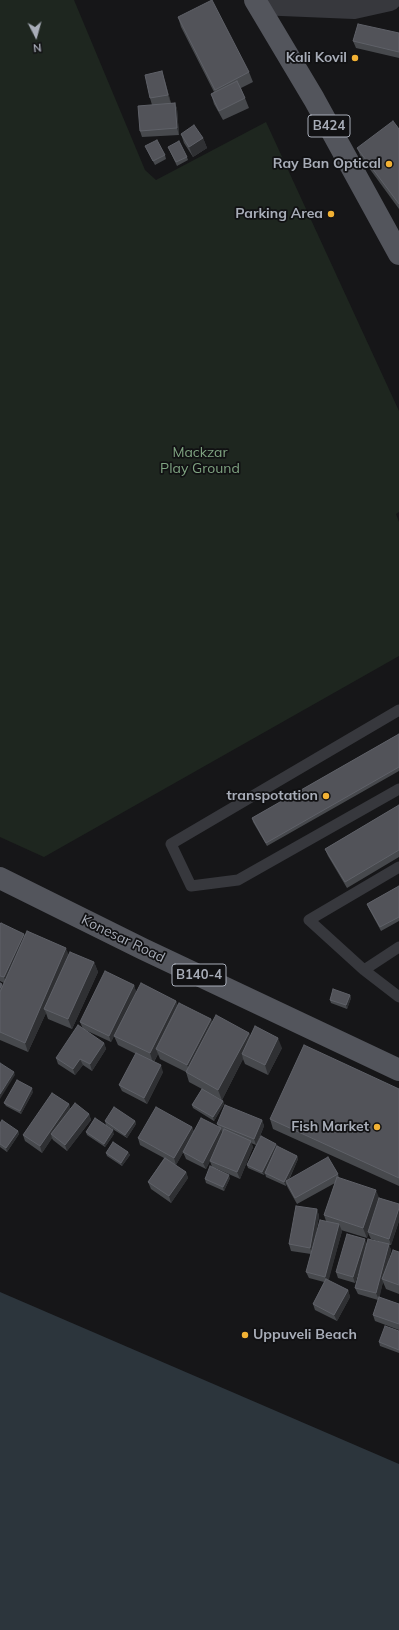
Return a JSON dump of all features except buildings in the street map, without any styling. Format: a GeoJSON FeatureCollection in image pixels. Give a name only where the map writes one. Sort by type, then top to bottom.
{"type":"FeatureCollection","features":[{"type":"Feature","properties":{"kind":"main road","name":"B424"},"geometry":{"type":"LineString","coordinates":[[256,2],[314,99],[399,254]]}},
{"type":"Feature","properties":{"kind":"main road","name":"Konesar Road"},"geometry":{"type":"LineString","coordinates":[[0,878],[143,949],[399,1070]]}},
{"type":"Feature","properties":{"kind":"street"},"geometry":{"type":"LineString","coordinates":[[256,2],[354,8],[390,0]]}},
{"type":"Feature","properties":{"kind":"lane"},"geometry":{"type":"LineString","coordinates":[[399,710],[171,844],[191,886],[238,880],[399,789]]}},
{"type":"Feature","properties":{"kind":"lane"},"geometry":{"type":"LineString","coordinates":[[399,867],[309,920],[364,970],[399,997]]}},
{"type":"Feature","properties":{"kind":"lane"},"geometry":{"type":"LineString","coordinates":[[364,970],[399,947]]}},
{"type":"Feature","properties":{"kind":"green space","name":"Mackzar Play Ground"},"geometry":{"type":"Polygon","coordinates":[[[0,0],[74,0],[145,170],[156,180],[266,122],[399,411],[399,512],[396,514],[399,522],[399,656],[44,857],[0,837],[0,0]]]}},
{"type":"Feature","properties":{"kind":"shaded area"},"geometry":{"type":"Polygon","coordinates":[[[0,1292],[399,1464],[399,1630],[0,1630],[0,1292]]]}},
{"type":"Feature","properties":{"kind":"place","name":"Kali Kovil"},"geometry":{"type":"Point","coordinates":[355,58]}},
{"type":"Feature","properties":{"kind":"place","name":"Ray Ban Optical"},"geometry":{"type":"Point","coordinates":[389,164]}},
{"type":"Feature","properties":{"kind":"place","name":"Parking Area"},"geometry":{"type":"Point","coordinates":[331,214]}},
{"type":"Feature","properties":{"kind":"place","name":"transpotation"},"geometry":{"type":"Point","coordinates":[326,796]}},
{"type":"Feature","properties":{"kind":"place","name":"Fish Market"},"geometry":{"type":"Point","coordinates":[377,1127]}},
{"type":"Feature","properties":{"kind":"place","name":"Uppuveli Beach"},"geometry":{"type":"Point","coordinates":[245,1335]}}]}
